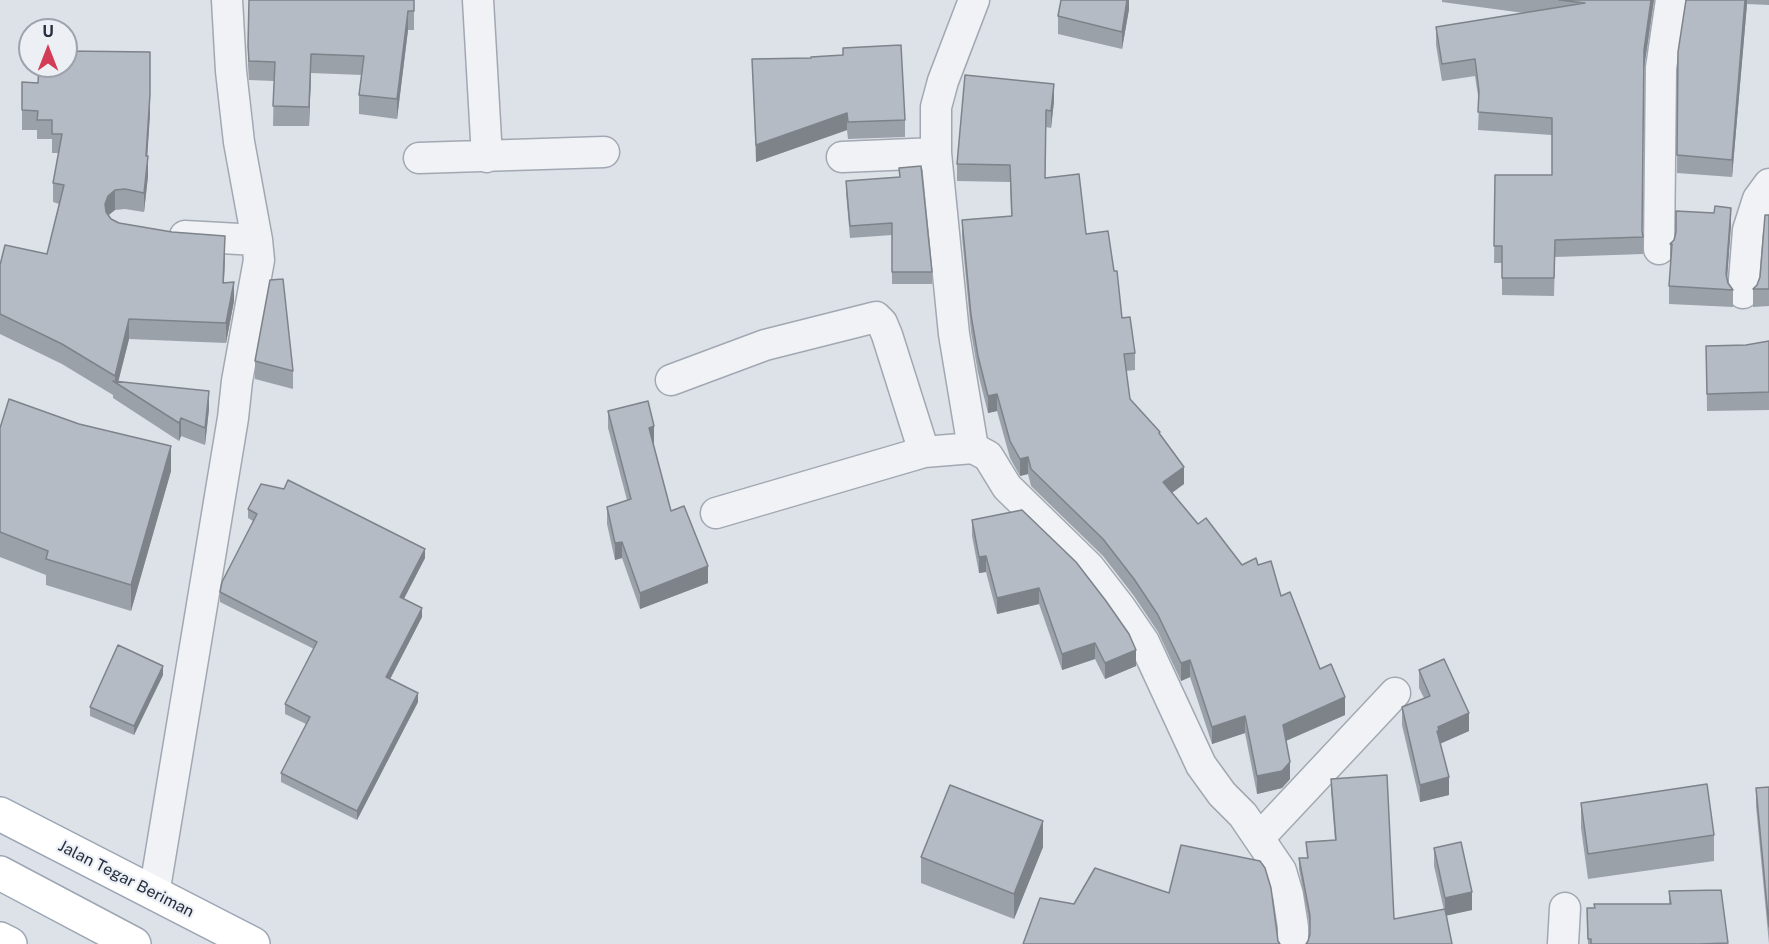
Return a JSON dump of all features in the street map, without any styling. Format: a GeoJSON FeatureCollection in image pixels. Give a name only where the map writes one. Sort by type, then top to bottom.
{"type":"FeatureCollection","features":[{"type":"Feature","properties":{"kind":"main road","name":"Jalan Tegar Beriman"},"geometry":{"type":"LineString","coordinates":[[0,814],[253,944]]}},
{"type":"Feature","properties":{"kind":"main road"},"geometry":{"type":"LineString","coordinates":[[0,873],[134,944]]}},
{"type":"Feature","properties":{"kind":"main road"},"geometry":{"type":"LineString","coordinates":[[0,939],[10,944]]}},
{"type":"Feature","properties":{"kind":"street"},"geometry":{"type":"LineString","coordinates":[[154,894],[233,418],[237,381],[259,260],[239,142],[231,71],[227,0]]}},
{"type":"Feature","properties":{"kind":"street"},"geometry":{"type":"LineString","coordinates":[[478,0],[487,157]]}},
{"type":"Feature","properties":{"kind":"street"},"geometry":{"type":"LineString","coordinates":[[973,448],[954,333],[936,153],[936,107],[943,81],[975,0]]}},
{"type":"Feature","properties":{"kind":"street"},"geometry":{"type":"LineString","coordinates":[[1659,249],[1661,68],[1671,0]]}},
{"type":"Feature","properties":{"kind":"street"},"geometry":{"type":"LineString","coordinates":[[419,158],[604,152]]}},
{"type":"Feature","properties":{"kind":"street"},"geometry":{"type":"LineString","coordinates":[[842,157],[936,153]]}},
{"type":"Feature","properties":{"kind":"street"},"geometry":{"type":"LineString","coordinates":[[1743,293],[1748,230],[1758,199],[1769,184]]}},
{"type":"Feature","properties":{"kind":"street"},"geometry":{"type":"LineString","coordinates":[[154,232],[176,236],[257,240]]}},
{"type":"Feature","properties":{"kind":"street"},"geometry":{"type":"LineString","coordinates":[[671,380],[765,345],[876,317],[882,323],[924,452]]}},
{"type":"Feature","properties":{"kind":"street"},"geometry":{"type":"LineString","coordinates":[[716,513],[924,452],[973,448],[988,456],[1007,487],[1089,567],[1144,642],[1201,765],[1222,794],[1243,815],[1281,871],[1288,895],[1293,944]]}},
{"type":"Feature","properties":{"kind":"street"},"geometry":{"type":"LineString","coordinates":[[1259,838],[1395,693]]}},
{"type":"Feature","properties":{"kind":"street"},"geometry":{"type":"LineString","coordinates":[[1563,944],[1565,908]]}},
{"type":"Feature","properties":{"kind":"building"},"geometry":{"type":"Polygon","coordinates":[[[249,0],[414,0],[414,11],[408,11],[397,99],[359,95],[364,56],[311,54],[309,107],[273,106],[275,62],[249,61],[249,0]]]}},
{"type":"Feature","properties":{"kind":"building"},"geometry":{"type":"Polygon","coordinates":[[[1061,0],[1127,0],[1122,32],[1058,16],[1061,0]]]}},
{"type":"Feature","properties":{"kind":"building"},"geometry":{"type":"Polygon","coordinates":[[[1559,0],[1651,0],[1644,50],[1643,237],[1555,240],[1554,278],[1502,278],[1502,246],[1494,246],[1495,175],[1552,175],[1552,118],[1478,112],[1479,91],[1475,59],[1442,64],[1436,27],[1585,3],[1559,0]]]}},
{"type":"Feature","properties":{"kind":"building"},"geometry":{"type":"Polygon","coordinates":[[[1686,0],[1745,0],[1732,160],[1677,155],[1678,52],[1686,0]]]}},
{"type":"Feature","properties":{"kind":"building"},"geometry":{"type":"Polygon","coordinates":[[[901,45],[905,120],[848,122],[847,113],[756,145],[752,59],[843,55],[843,48],[901,45]]]}},
{"type":"Feature","properties":{"kind":"building"},"geometry":{"type":"Polygon","coordinates":[[[78,51],[150,52],[146,156],[148,156],[144,193],[125,189],[115,190],[108,196],[105,204],[106,212],[111,219],[119,223],[172,232],[225,236],[223,283],[234,282],[226,323],[129,319],[115,376],[62,344],[0,314],[0,265],[5,245],[47,254],[64,185],[53,183],[62,134],[52,134],[52,120],[37,120],[38,111],[22,110],[22,82],[38,83],[38,78],[78,78],[78,51]]]}},
{"type":"Feature","properties":{"kind":"building"},"geometry":{"type":"Polygon","coordinates":[[[965,75],[1054,84],[1051,111],[1046,110],[1045,178],[1079,174],[1086,234],[1108,231],[1114,271],[1117,271],[1122,318],[1130,317],[1135,353],[1124,354],[1130,399],[1160,432],[1184,467],[1163,482],[1198,524],[1206,518],[1242,565],[1256,558],[1258,565],[1271,561],[1281,596],[1290,592],[1320,669],[1331,664],[1345,697],[1283,725],[1290,762],[1282,771],[1257,776],[1245,716],[1212,727],[1190,660],[1181,663],[1158,615],[1103,539],[1031,469],[1028,457],[1020,459],[1010,441],[997,394],[988,396],[971,315],[962,220],[1012,216],[1010,165],[957,164],[965,75]]]}},
{"type":"Feature","properties":{"kind":"building"},"geometry":{"type":"Polygon","coordinates":[[[921,166],[932,272],[892,272],[892,223],[850,226],[846,181],[900,177],[899,168],[921,166]]]}},
{"type":"Feature","properties":{"kind":"building"},"geometry":{"type":"Polygon","coordinates":[[[1715,206],[1731,208],[1726,274],[1733,290],[1669,286],[1672,244],[1670,244],[1676,232],[1676,211],[1714,213],[1715,206]]]}},
{"type":"Feature","properties":{"kind":"building"},"geometry":{"type":"Polygon","coordinates":[[[1765,215],[1769,215],[1769,289],[1753,289],[1760,277],[1765,215]]]}},
{"type":"Feature","properties":{"kind":"building"},"geometry":{"type":"Polygon","coordinates":[[[283,279],[293,371],[255,361],[270,280],[283,279]]]}},
{"type":"Feature","properties":{"kind":"building"},"geometry":{"type":"Polygon","coordinates":[[[1769,341],[1769,392],[1707,394],[1706,346],[1746,345],[1769,341]]]}},
{"type":"Feature","properties":{"kind":"building"},"geometry":{"type":"Polygon","coordinates":[[[113,381],[209,391],[205,428],[181,418],[179,423],[113,381]]]}},
{"type":"Feature","properties":{"kind":"building"},"geometry":{"type":"Polygon","coordinates":[[[9,399],[79,424],[171,446],[131,585],[46,559],[48,551],[0,532],[0,428],[9,399]]]}},
{"type":"Feature","properties":{"kind":"building"},"geometry":{"type":"Polygon","coordinates":[[[648,401],[654,426],[649,428],[671,511],[684,506],[708,566],[640,593],[622,542],[615,543],[607,507],[631,499],[608,411],[648,401]]]}},
{"type":"Feature","properties":{"kind":"building"},"geometry":{"type":"Polygon","coordinates":[[[288,480],[425,549],[400,597],[422,608],[386,677],[418,693],[357,811],[281,773],[310,717],[285,704],[317,642],[220,592],[222,582],[257,514],[248,509],[261,484],[284,489],[288,480]]]}},
{"type":"Feature","properties":{"kind":"building"},"geometry":{"type":"Polygon","coordinates":[[[1022,510],[1076,562],[1129,634],[1136,650],[1105,663],[1095,643],[1062,654],[1039,588],[997,598],[986,556],[979,557],[972,520],[1022,510]]]}},
{"type":"Feature","properties":{"kind":"building"},"geometry":{"type":"Polygon","coordinates":[[[118,645],[163,666],[134,726],[90,707],[118,645]]]}},
{"type":"Feature","properties":{"kind":"building"},"geometry":{"type":"Polygon","coordinates":[[[1444,659],[1469,713],[1438,727],[1439,731],[1437,731],[1449,777],[1420,785],[1402,707],[1430,696],[1419,670],[1444,659]]]}},
{"type":"Feature","properties":{"kind":"building"},"geometry":{"type":"Polygon","coordinates":[[[1387,775],[1394,919],[1445,909],[1452,944],[1306,944],[1310,934],[1310,916],[1299,858],[1308,858],[1306,842],[1336,840],[1331,779],[1387,775]]]}},
{"type":"Feature","properties":{"kind":"building"},"geometry":{"type":"Polygon","coordinates":[[[1707,784],[1714,835],[1588,854],[1581,803],[1707,784]]]}},
{"type":"Feature","properties":{"kind":"building"},"geometry":{"type":"Polygon","coordinates":[[[950,785],[1043,821],[1014,894],[921,857],[950,785]]]}},
{"type":"Feature","properties":{"kind":"building"},"geometry":{"type":"Polygon","coordinates":[[[1769,787],[1769,927],[1756,788],[1769,787]]]}},
{"type":"Feature","properties":{"kind":"building"},"geometry":{"type":"Polygon","coordinates":[[[1461,842],[1472,892],[1445,898],[1434,848],[1461,842]]]}},
{"type":"Feature","properties":{"kind":"building"},"geometry":{"type":"Polygon","coordinates":[[[1181,845],[1260,861],[1265,868],[1271,888],[1280,944],[1023,944],[1040,898],[1074,904],[1095,868],[1169,893],[1181,845]]]}},
{"type":"Feature","properties":{"kind":"building"},"geometry":{"type":"Polygon","coordinates":[[[1721,890],[1728,943],[1591,944],[1591,939],[1588,939],[1587,908],[1595,908],[1594,904],[1671,904],[1669,891],[1721,890]]]}}]}
